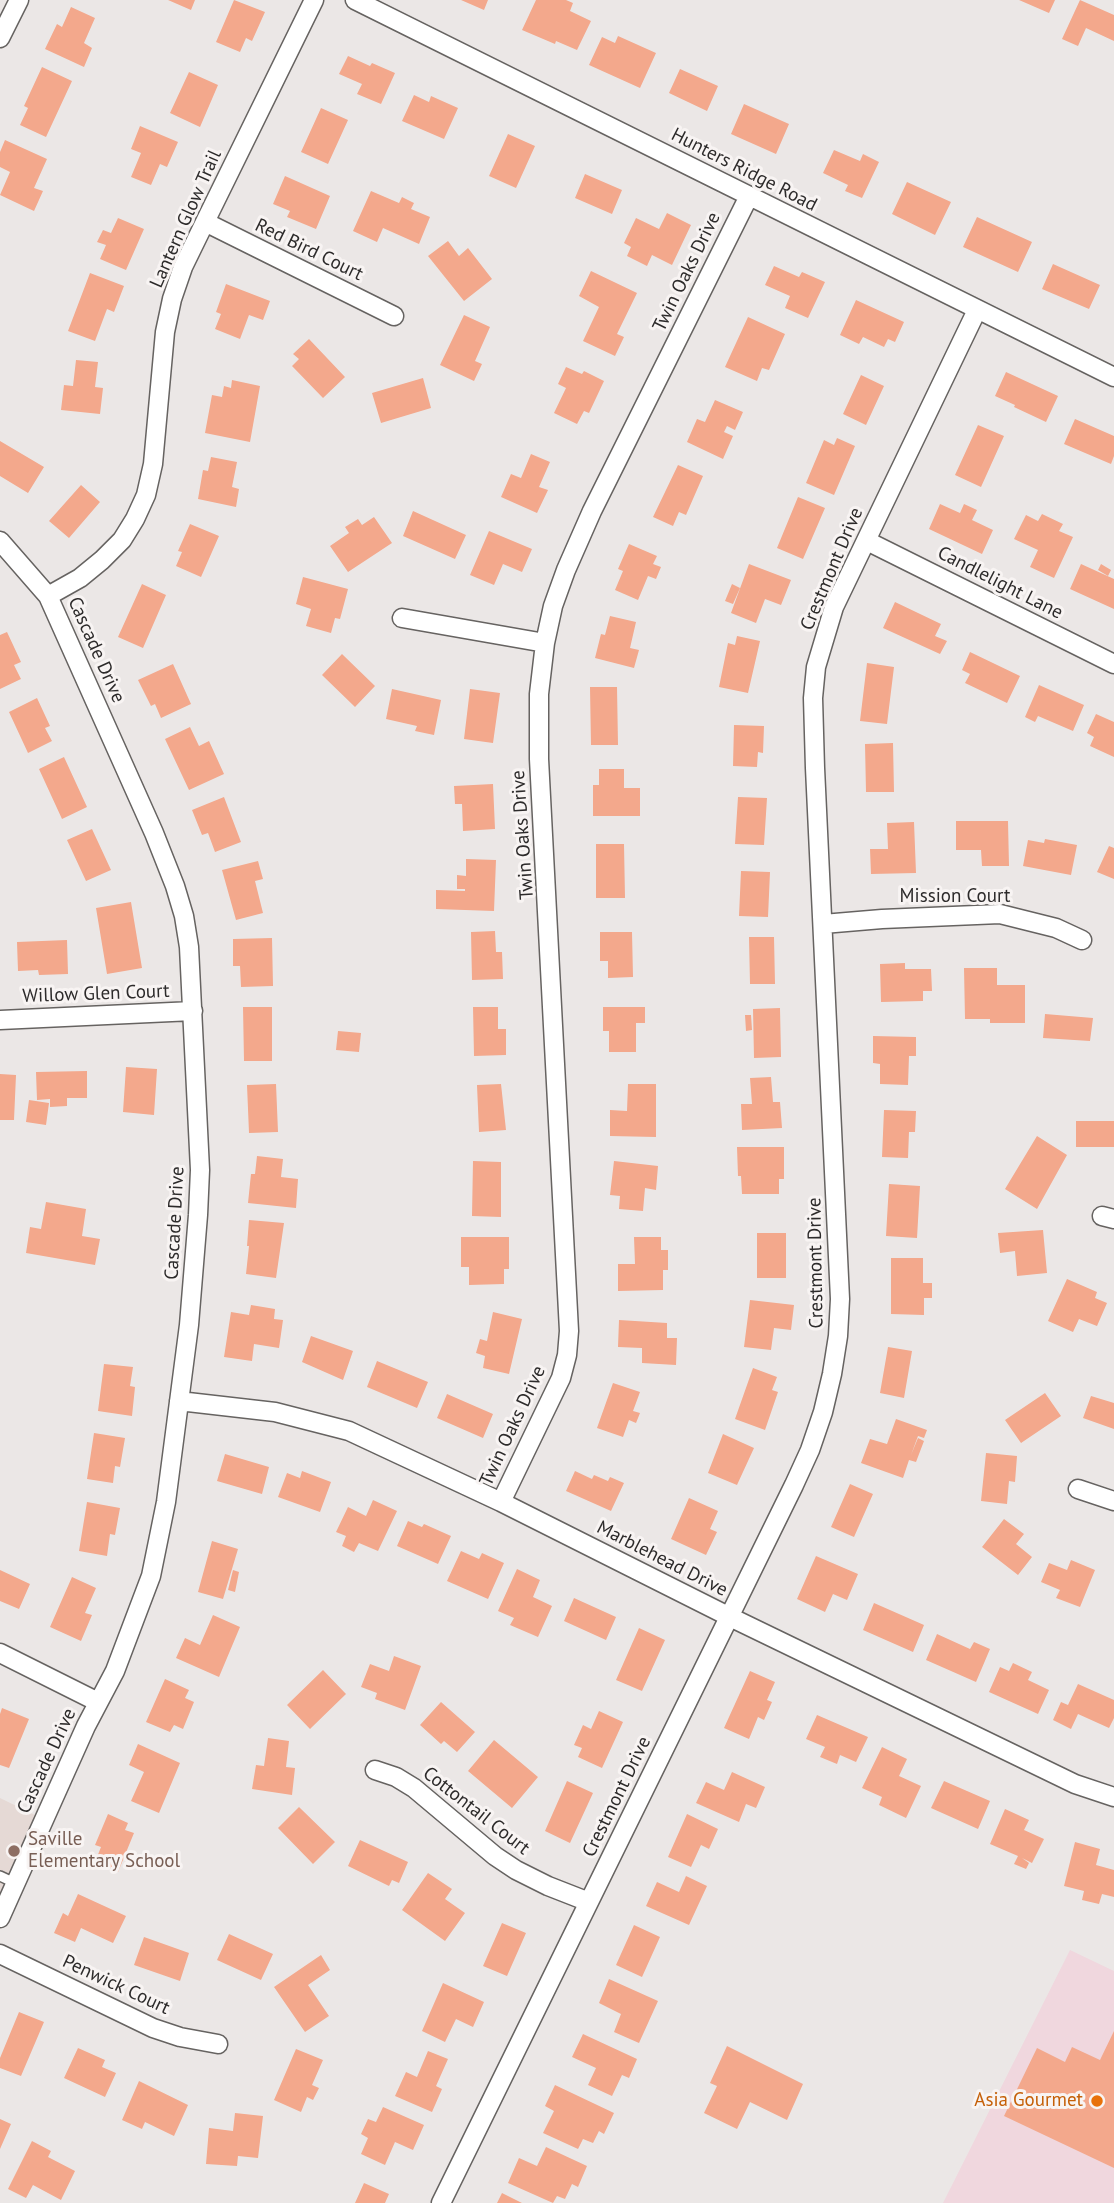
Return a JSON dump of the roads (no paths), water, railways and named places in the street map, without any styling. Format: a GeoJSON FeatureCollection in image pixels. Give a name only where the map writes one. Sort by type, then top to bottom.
{"type":"FeatureCollection","features":[{"type":"Feature","properties":{"kind":"street"},"geometry":{"type":"LineString","coordinates":[[0,38],[19,0]]}},
{"type":"Feature","properties":{"kind":"street","name":"Lantern Glow Trail"},"geometry":{"type":"LineString","coordinates":[[48,596],[80,578],[122,540],[146,495],[153,464],[165,332],[172,299],[183,267],[314,0]]}},
{"type":"Feature","properties":{"kind":"street","name":"Hunters Ridge Road"},"geometry":{"type":"LineString","coordinates":[[355,0],[1114,377]]}},
{"type":"Feature","properties":{"kind":"street","name":"Twin Oaks Drive"},"geometry":{"type":"LineString","coordinates":[[501,1502],[561,1378],[569,1331],[539,759],[539,695],[545,643],[553,606],[592,511],[749,196]]}},
{"type":"Feature","properties":{"kind":"street","name":"Red Bird Court"},"geometry":{"type":"LineString","coordinates":[[205,222],[394,316]]}},
{"type":"Feature","properties":{"kind":"street","name":"Crestmont Drive"},"geometry":{"type":"LineString","coordinates":[[440,2203],[730,1617],[810,1450],[826,1399],[838,1336],[840,1299],[813,712],[816,667],[834,607],[978,310]]}},
{"type":"Feature","properties":{"kind":"street","name":"Cascade Drive"},"geometry":{"type":"LineString","coordinates":[[0,541],[48,596],[175,886],[189,947],[200,1181],[189,1325],[160,1539],[151,1576],[115,1671],[8,1879],[0,1918]]}},
{"type":"Feature","properties":{"kind":"street","name":"Candlelight Lane"},"geometry":{"type":"LineString","coordinates":[[867,541],[1114,664]]}},
{"type":"Feature","properties":{"kind":"street"},"geometry":{"type":"LineString","coordinates":[[402,618],[545,643]]}},
{"type":"Feature","properties":{"kind":"street","name":"Mission Court"},"geometry":{"type":"LineString","coordinates":[[823,924],[1000,914],[1056,928],[1082,940]]}},
{"type":"Feature","properties":{"kind":"street","name":"Willow Glen Court"},"geometry":{"type":"LineString","coordinates":[[0,1020],[193,1011]]}},
{"type":"Feature","properties":{"kind":"street","name":"Marblehead Drive"},"geometry":{"type":"LineString","coordinates":[[179,1401],[275,1412],[312,1420],[349,1431],[397,1451],[730,1617],[1075,1784],[1114,1797]]}},
{"type":"Feature","properties":{"kind":"street"},"geometry":{"type":"LineString","coordinates":[[1078,1489],[1114,1502]]}},
{"type":"Feature","properties":{"kind":"street"},"geometry":{"type":"LineString","coordinates":[[0,1653],[98,1702]]}},
{"type":"Feature","properties":{"kind":"street","name":"Cottontail Court"},"geometry":{"type":"LineString","coordinates":[[375,1770],[396,1777],[414,1788],[495,1856],[516,1870],[589,1902]]}},
{"type":"Feature","properties":{"kind":"street","name":"Penwick Court"},"geometry":{"type":"LineString","coordinates":[[0,1954],[153,2028],[180,2037],[218,2044]]}},
{"type":"Feature","properties":{"kind":"place","name":"Saville Elementary School"},"geometry":{"type":"Point","coordinates":[14,1851]}},
{"type":"Feature","properties":{"kind":"place","name":"Asia Gourmet"},"geometry":{"type":"Point","coordinates":[1097,2101]}}]}
